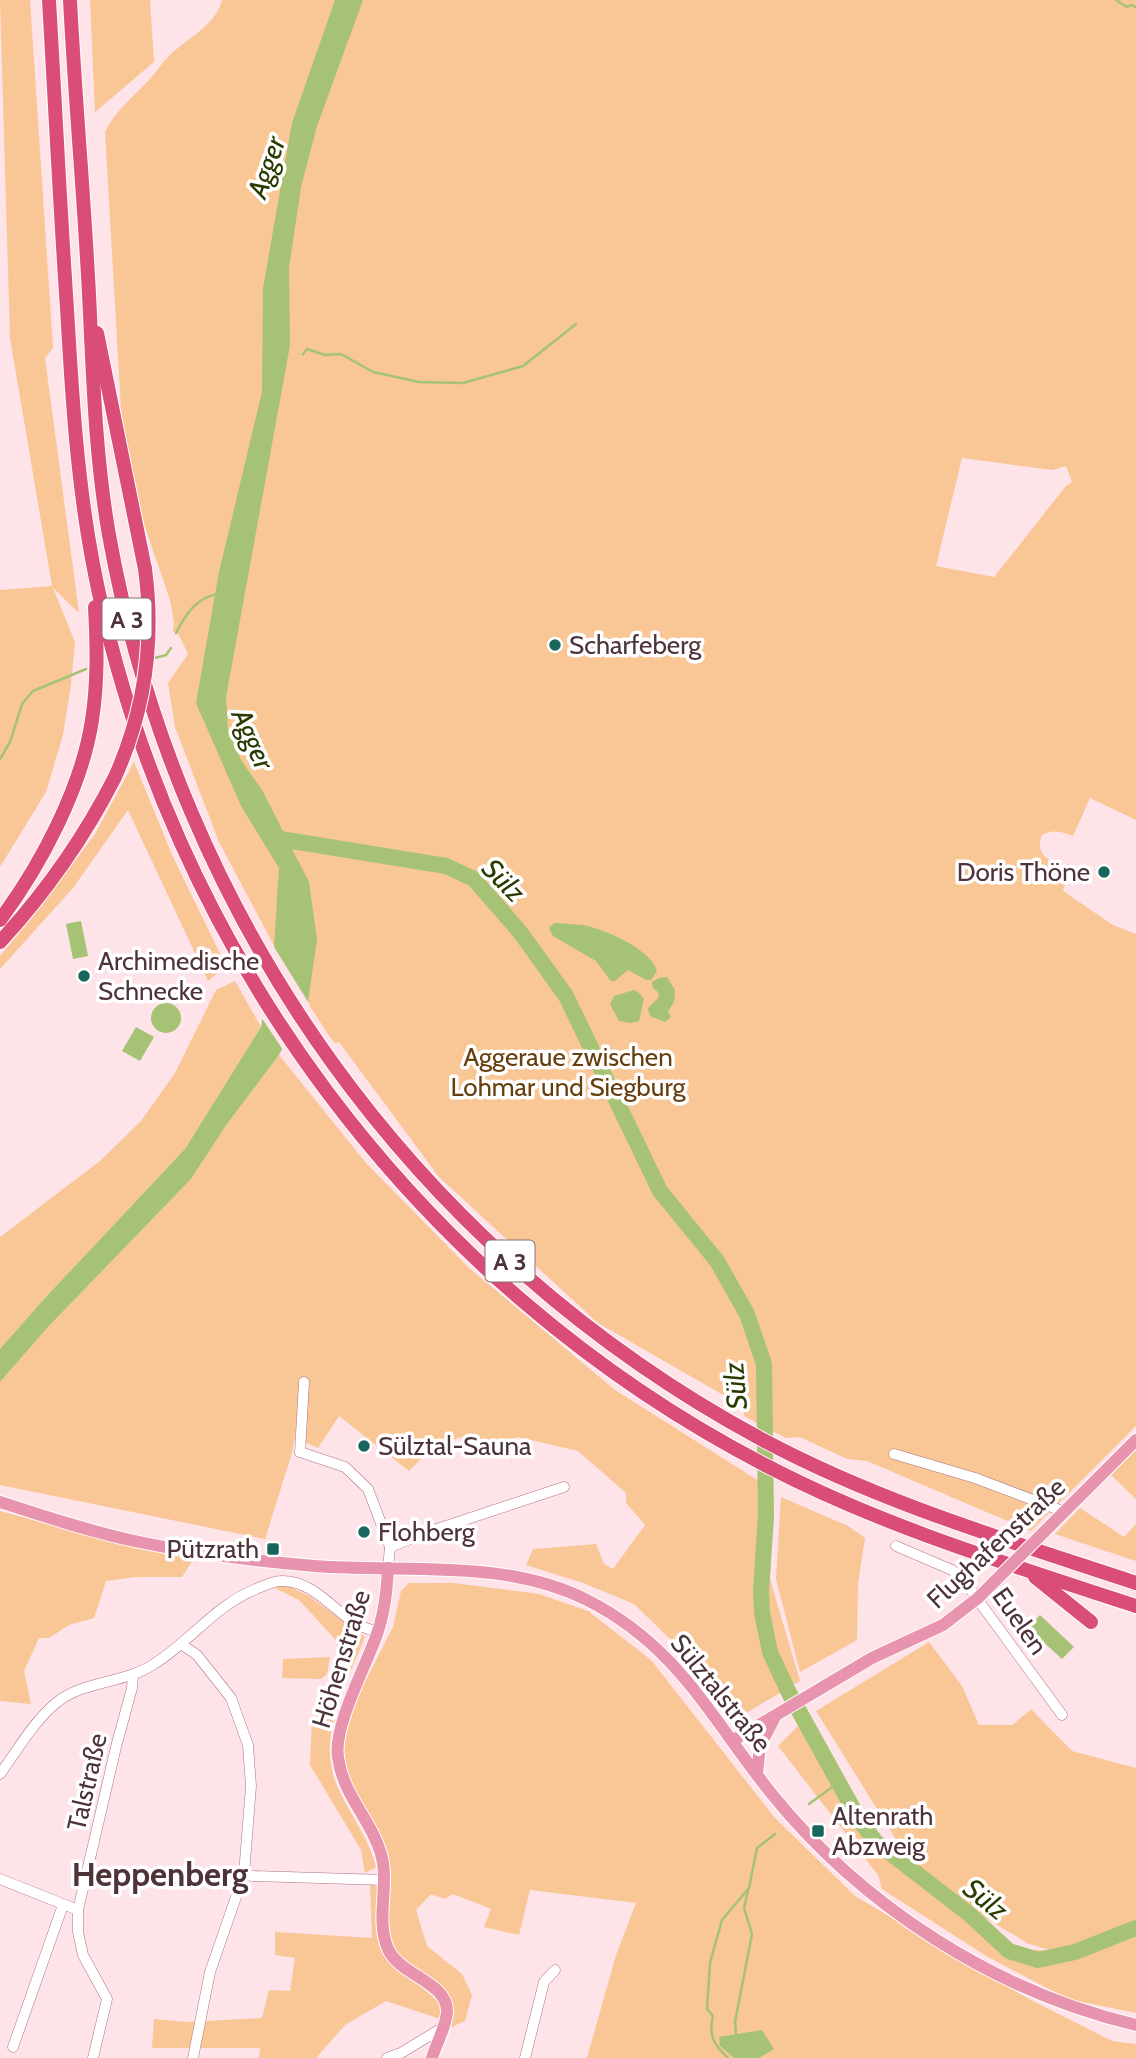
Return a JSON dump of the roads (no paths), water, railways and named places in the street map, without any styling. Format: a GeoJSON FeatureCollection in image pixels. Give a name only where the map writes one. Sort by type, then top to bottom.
{"type":"FeatureCollection","features":[{"type":"Feature","properties":{"kind":"highway","name":"A 3"},"geometry":{"type":"LineString","coordinates":[[48,0],[74,431],[94,570],[114,658],[163,803],[195,876],[257,990],[318,1082],[399,1181],[484,1268],[539,1316],[607,1368],[677,1415],[730,1447],[803,1484],[924,1535],[1136,1606]]}},
{"type":"Feature","properties":{"kind":"highway","name":"A 3"},"geometry":{"type":"LineString","coordinates":[[70,0],[101,484],[126,615],[158,727],[184,797],[213,863],[278,983],[330,1061],[403,1153],[444,1198],[531,1281],[626,1355],[727,1420],[807,1462],[930,1514],[1136,1583]]}},
{"type":"Feature","properties":{"kind":"highway"},"geometry":{"type":"LineString","coordinates":[[0,942],[63,865],[100,808],[134,727],[146,676],[149,622],[145,569],[89,291]]}},
{"type":"Feature","properties":{"kind":"highway"},"geometry":{"type":"LineString","coordinates":[[0,919],[31,873],[50,838],[86,752],[96,685],[94,570]]}},
{"type":"Feature","properties":{"kind":"highway"},"geometry":{"type":"LineString","coordinates":[[1026,1570],[1091,1622]]}},
{"type":"Feature","properties":{"kind":"main road","name":"Flughafenstraße"},"geometry":{"type":"LineString","coordinates":[[780,1713],[872,1658],[943,1625],[978,1598],[1136,1440]]}},
{"type":"Feature","properties":{"kind":"main road","name":"Sülztalstraße"},"geometry":{"type":"LineString","coordinates":[[0,1502],[102,1533],[192,1552],[319,1566],[507,1575],[546,1584],[583,1599],[629,1625],[668,1658],[795,1822],[835,1863],[887,1904],[939,1941],[1039,1994],[1099,2016],[1136,2025]]}},
{"type":"Feature","properties":{"kind":"main road","name":"Höhenstraße"},"geometry":{"type":"LineString","coordinates":[[388,1568],[386,1603],[378,1631],[348,1706],[337,1753],[340,1773],[347,1791],[381,1853],[385,1880],[383,1926],[387,1946],[394,1960],[439,1992],[446,2003],[447,2014],[432,2058]]}},
{"type":"Feature","properties":{"kind":"main road"},"geometry":{"type":"LineString","coordinates":[[732,1741],[780,1713]]}},
{"type":"Feature","properties":{"kind":"main road"},"geometry":{"type":"LineString","coordinates":[[757,1774],[760,1746],[780,1713]]}},
{"type":"Feature","properties":{"kind":"street"},"geometry":{"type":"LineString","coordinates":[[304,1382],[300,1452],[345,1467],[368,1489],[390,1547],[388,1568]]}},
{"type":"Feature","properties":{"kind":"street"},"geometry":{"type":"LineString","coordinates":[[894,1454],[975,1478],[1065,1512]]}},
{"type":"Feature","properties":{"kind":"street"},"geometry":{"type":"LineString","coordinates":[[390,1547],[431,1531],[553,1494],[564,1487]]}},
{"type":"Feature","properties":{"kind":"street","name":"Euelen"},"geometry":{"type":"LineString","coordinates":[[896,1546],[962,1577],[1062,1715]]}},
{"type":"Feature","properties":{"kind":"street"},"geometry":{"type":"LineString","coordinates":[[0,1774],[56,1703],[78,1689],[133,1676],[154,1665],[234,1598],[281,1581],[313,1590],[356,1623],[378,1631]]}},
{"type":"Feature","properties":{"kind":"street"},"geometry":{"type":"LineString","coordinates":[[181,1644],[197,1655],[231,1698],[248,1745],[251,1786],[244,1874],[210,1972],[193,2058]]}},
{"type":"Feature","properties":{"kind":"street","name":"Talstraße"},"geometry":{"type":"LineString","coordinates":[[93,2058],[107,1999],[83,1955],[78,1932],[78,1910],[133,1676]]}},
{"type":"Feature","properties":{"kind":"street"},"geometry":{"type":"LineString","coordinates":[[244,1874],[265,1877],[385,1880]]}},
{"type":"Feature","properties":{"kind":"street"},"geometry":{"type":"LineString","coordinates":[[0,1879],[78,1910]]}},
{"type":"Feature","properties":{"kind":"street"},"geometry":{"type":"LineString","coordinates":[[13,2047],[63,1905]]}},
{"type":"Feature","properties":{"kind":"street"},"geometry":{"type":"LineString","coordinates":[[525,2058],[544,1982],[555,1970]]}},
{"type":"Feature","properties":{"kind":"street"},"geometry":{"type":"LineString","coordinates":[[387,2058],[401,2053],[442,2028]]}},
{"type":"Feature","properties":{"kind":"waterway"},"geometry":{"type":"LineString","coordinates":[[1116,0],[1127,7],[1136,7]]}},
{"type":"Feature","properties":{"kind":"waterway"},"geometry":{"type":"LineString","coordinates":[[303,354],[307,349],[325,355],[341,354],[373,372],[419,382],[463,383],[523,366],[576,324]]}},
{"type":"Feature","properties":{"kind":"waterway"},"geometry":{"type":"LineString","coordinates":[[176,633],[192,608],[204,599],[218,594]]}},
{"type":"Feature","properties":{"kind":"waterway"},"geometry":{"type":"LineString","coordinates":[[155,658],[166,655],[171,648]]}},
{"type":"Feature","properties":{"kind":"waterway"},"geometry":{"type":"LineString","coordinates":[[0,759],[10,742],[22,704],[33,691],[86,669]]}},
{"type":"Feature","properties":{"kind":"waterway","name":"Sülz"},"geometry":{"type":"LineString","coordinates":[[274,838],[446,866],[474,879],[520,932],[566,996],[660,1191],[717,1261],[747,1314],[764,1364],[766,1517],[761,1590],[762,1613],[770,1652],[789,1693],[860,1821],[876,1842],[969,1914],[1009,1951],[1038,1960],[1075,1952],[1136,1928]]}},
{"type":"Feature","properties":{"kind":"waterway"},"geometry":{"type":"LineString","coordinates":[[809,1804],[839,1782]]}},
{"type":"Feature","properties":{"kind":"waterway"},"geometry":{"type":"LineString","coordinates":[[728,2058],[713,2039],[713,2016],[707,2009],[710,1963],[722,1920],[749,1888],[757,1848],[775,1834]]}},
{"type":"Feature","properties":{"kind":"waterway"},"geometry":{"type":"LineString","coordinates":[[736,2034],[735,2022],[752,1934],[744,1908],[748,1891]]}},
{"type":"Feature","properties":{"kind":"place","name":"Scharfeberg"},"geometry":{"type":"Point","coordinates":[555,645]}},
{"type":"Feature","properties":{"kind":"place","name":"Doris Thöne"},"geometry":{"type":"Point","coordinates":[1104,872]}},
{"type":"Feature","properties":{"kind":"place","name":"Archimedische Schnecke"},"geometry":{"type":"Point","coordinates":[84,976]}},
{"type":"Feature","properties":{"kind":"place","name":"Sülztal-Sauna"},"geometry":{"type":"Point","coordinates":[364,1446]}},
{"type":"Feature","properties":{"kind":"place","name":"Flohberg"},"geometry":{"type":"Point","coordinates":[364,1532]}},
{"type":"Feature","properties":{"kind":"place","name":"Pützrath"},"geometry":{"type":"Point","coordinates":[273,1549]}},
{"type":"Feature","properties":{"kind":"place","name":"Altenrath Abzweig"},"geometry":{"type":"Point","coordinates":[818,1831]}},
{"type":"Feature","properties":{"kind":"district","name":"Heppenberg"},"geometry":{"type":"Point","coordinates":[160,1874]}},
{"type":"Feature","properties":{"kind":"water label","name":"Agger"},"geometry":{"type":"Point","coordinates":[266,167]}},
{"type":"Feature","properties":{"kind":"water label","name":"Agger"},"geometry":{"type":"Point","coordinates":[253,739]}},
{"type":"Feature","properties":{"kind":"park label","name":"Aggeraue zwischen Lohmar und Siegburg"},"geometry":{"type":"Point","coordinates":[568,1072]}}]}
